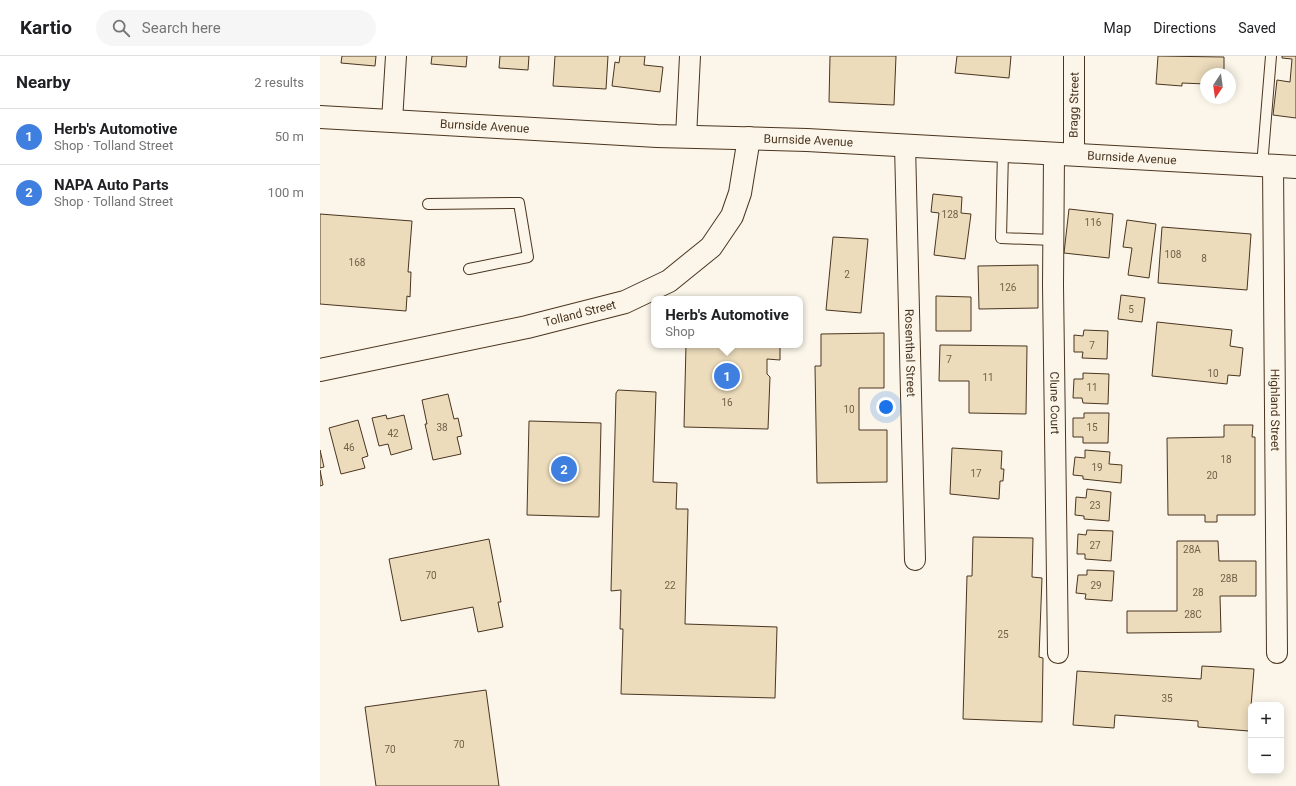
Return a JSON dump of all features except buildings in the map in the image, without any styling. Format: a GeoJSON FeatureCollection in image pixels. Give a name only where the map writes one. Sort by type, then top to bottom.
{"type":"FeatureCollection","features":[{"type":"Feature","properties":{"kind":"main road","name":"Burnside Avenue"},"geometry":{"type":"LineString","coordinates":[[320,116],[686,137],[807,140],[1296,167]]}},
{"type":"Feature","properties":{"kind":"main road","name":"Tolland Street"},"geometry":{"type":"LineString","coordinates":[[320,370],[534,325],[625,302],[669,281],[711,247],[732,216],[740,193],[749,138]]}},
{"type":"Feature","properties":{"kind":"street"},"geometry":{"type":"LineString","coordinates":[[392,121],[396,56]]}},
{"type":"Feature","properties":{"kind":"street"},"geometry":{"type":"LineString","coordinates":[[686,137],[690,56]]}},
{"type":"Feature","properties":{"kind":"street","name":"Bragg Street"},"geometry":{"type":"LineString","coordinates":[[1064,154],[1074,56]]}},
{"type":"Feature","properties":{"kind":"street","name":"Rosenthal Street"},"geometry":{"type":"LineString","coordinates":[[905,145],[915,560]]}},
{"type":"Feature","properties":{"kind":"street","name":"Clune Court"},"geometry":{"type":"LineString","coordinates":[[1058,653],[1053,240],[1064,154]]}},
{"type":"Feature","properties":{"kind":"street","name":"Highland Street"},"geometry":{"type":"LineString","coordinates":[[1267,166],[1278,653]]}},
{"type":"Feature","properties":{"kind":"lane"},"geometry":{"type":"LineString","coordinates":[[1267,166],[1271,56]]}},
{"type":"Feature","properties":{"kind":"lane"},"geometry":{"type":"LineString","coordinates":[[1003,151],[1000,238],[1053,240]]}},
{"type":"Feature","properties":{"kind":"lane"},"geometry":{"type":"LineString","coordinates":[[428,204],[519,203],[528,257],[469,269]]}},
{"type":"Feature","properties":{"kind":"place","name":"Herb's Automotive"},"geometry":{"type":"Point","coordinates":[727,376]}},
{"type":"Feature","properties":{"kind":"place","name":"NAPA Auto Parts"},"geometry":{"type":"Point","coordinates":[564,469]}}]}
